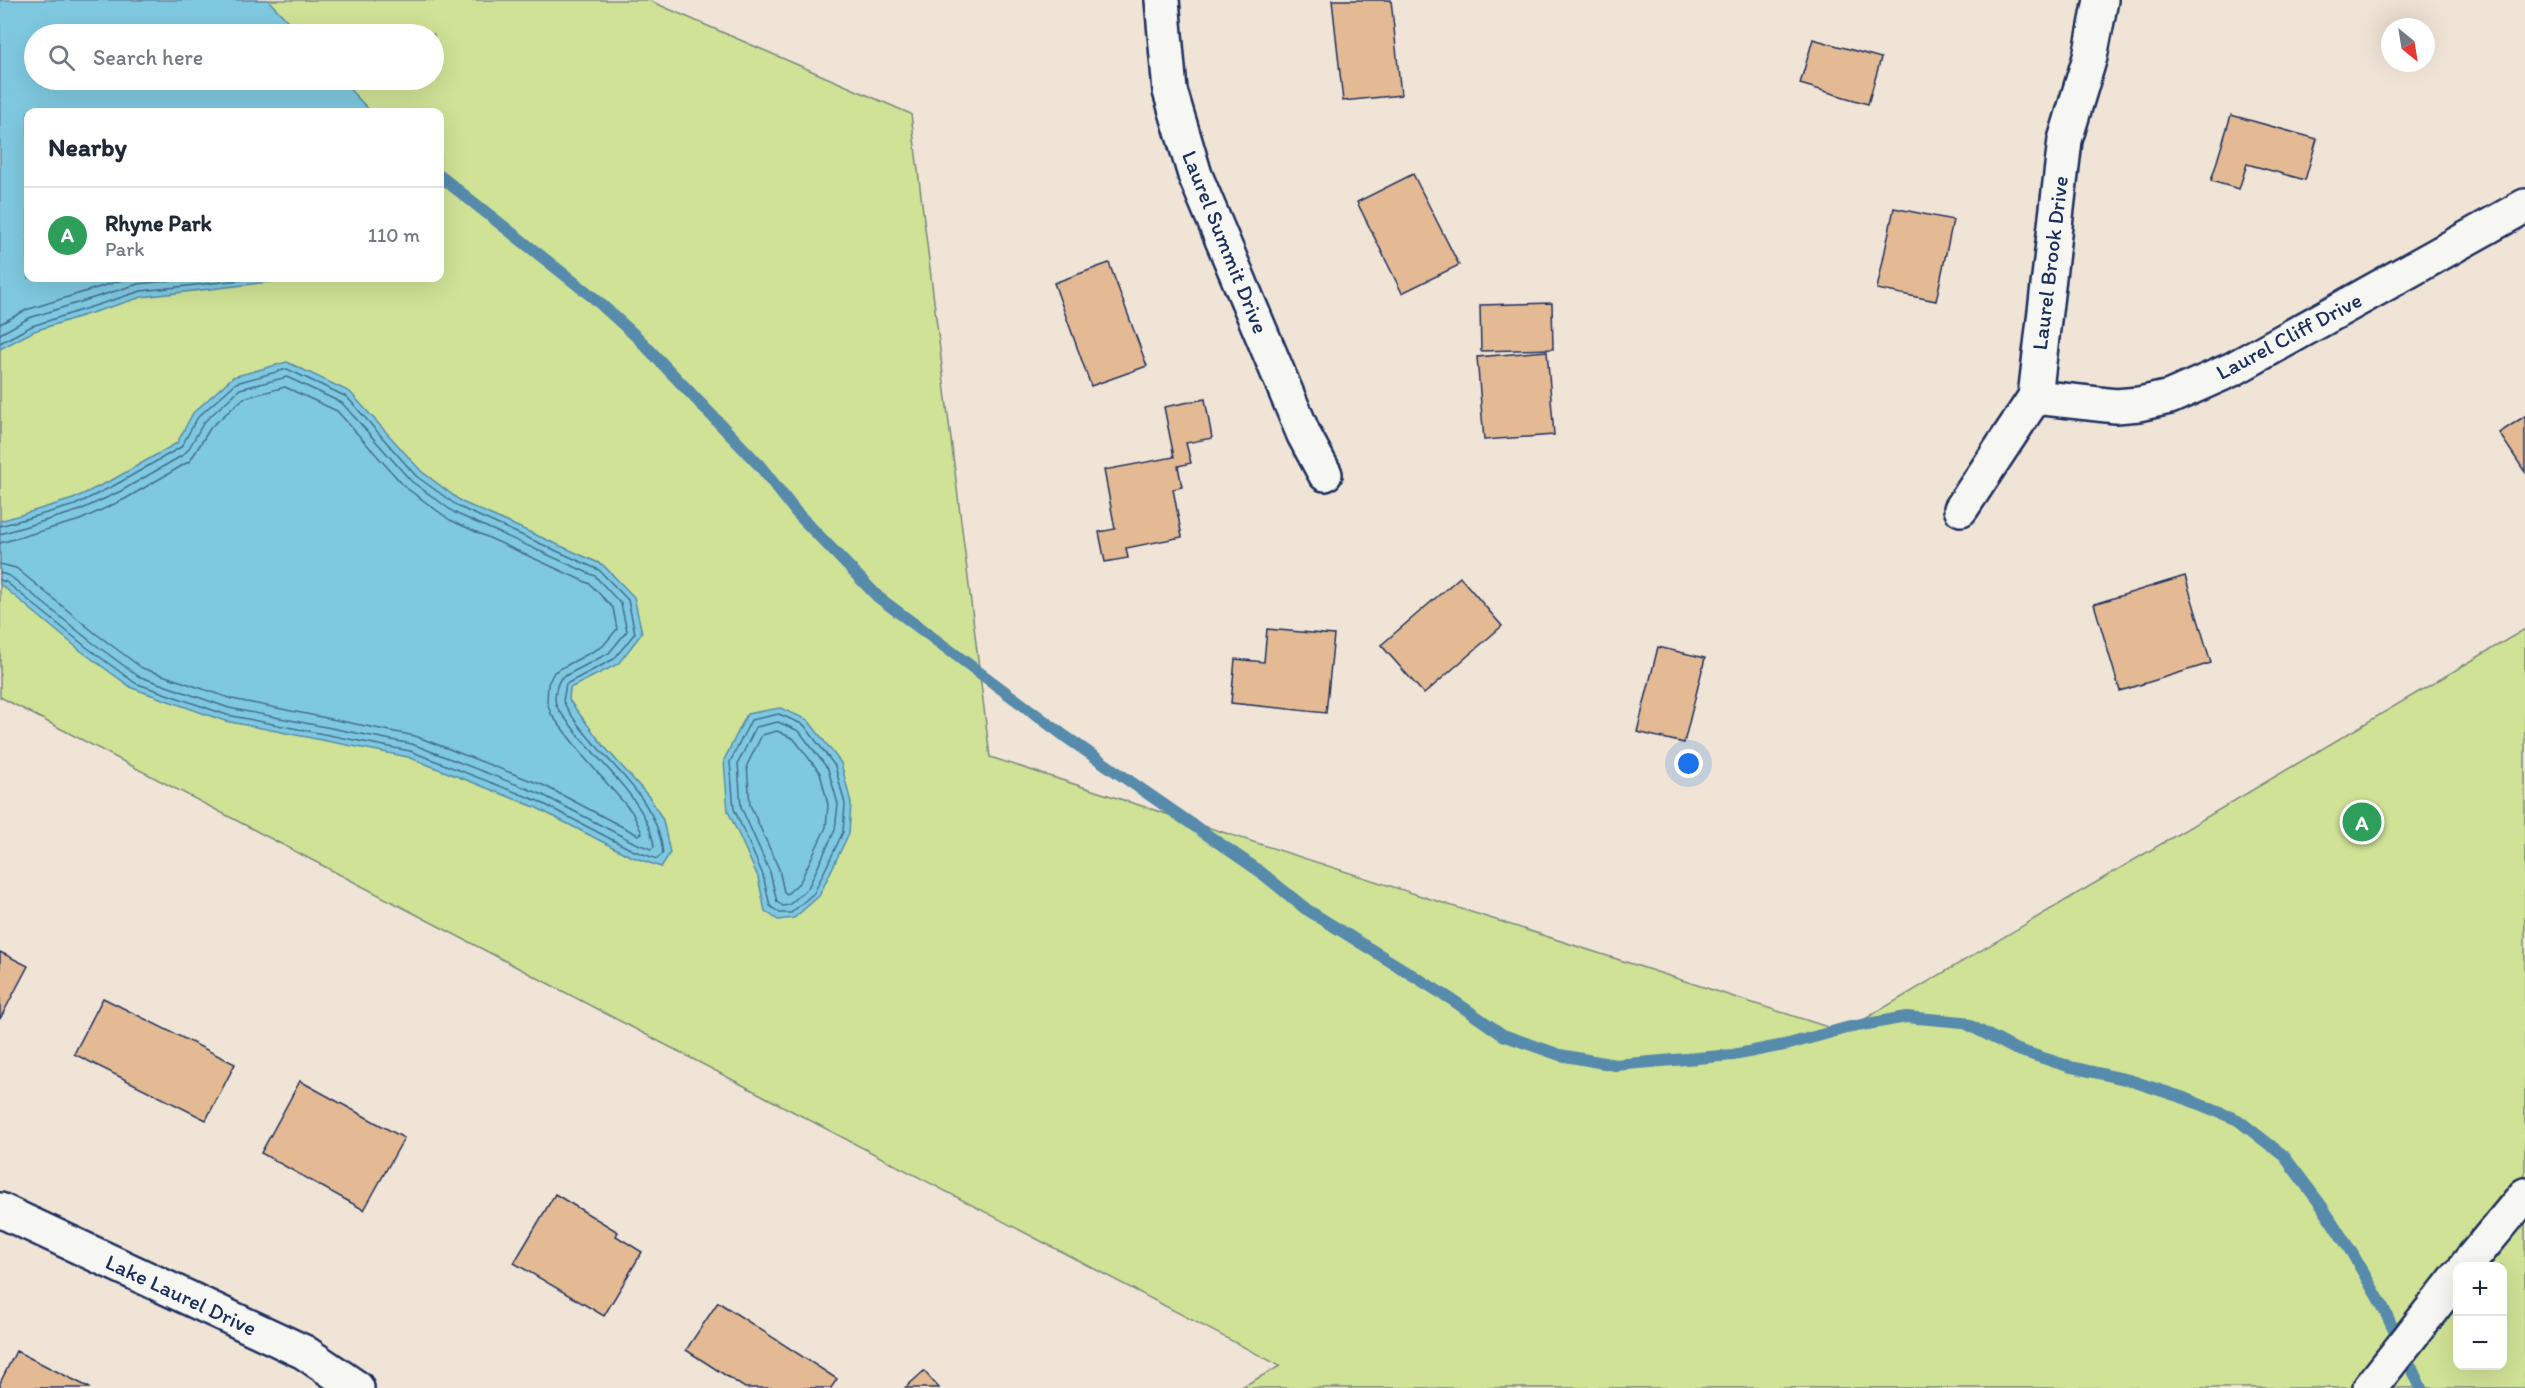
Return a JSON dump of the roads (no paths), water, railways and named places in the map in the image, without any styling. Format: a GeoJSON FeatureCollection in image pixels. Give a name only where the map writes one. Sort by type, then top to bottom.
{"type":"FeatureCollection","features":[{"type":"Feature","properties":{"kind":"street","name":"Laurel Summit Drive"},"geometry":{"type":"LineString","coordinates":[[1162,0],[1170,91],[1195,175],[1299,424],[1325,474]]}},
{"type":"Feature","properties":{"kind":"street","name":"Laurel Brook Drive"},"geometry":{"type":"LineString","coordinates":[[1961,509],[2034,397],[2065,140],[2090,57],[2101,0]]}},
{"type":"Feature","properties":{"kind":"street","name":"Laurel Cliff Drive"},"geometry":{"type":"LineString","coordinates":[[2034,397],[2116,406],[2139,404],[2170,397],[2233,369],[2525,206]]}},
{"type":"Feature","properties":{"kind":"street"},"geometry":{"type":"LineString","coordinates":[[2469,1262],[2520,1187]]}},
{"type":"Feature","properties":{"kind":"street","name":"Lake Laurel Drive"},"geometry":{"type":"LineString","coordinates":[[0,1210],[304,1352],[357,1388]]}},
{"type":"Feature","properties":{"kind":"street"},"geometry":{"type":"LineString","coordinates":[[2373,1382],[2453,1281]]}},
{"type":"Feature","properties":{"kind":"water"},"geometry":{"type":"Polygon","coordinates":[[[0,0],[268,0],[291,24],[24,24],[24,90],[350,90],[367,108],[24,108],[24,282],[269,282],[142,297],[34,331],[0,349],[0,0]]]}},
{"type":"Feature","properties":{"kind":"water"},"geometry":{"type":"Polygon","coordinates":[[[287,362],[350,392],[421,471],[462,502],[603,565],[634,597],[642,633],[618,664],[570,688],[569,700],[602,744],[650,798],[663,820],[670,853],[661,867],[630,856],[535,807],[408,757],[225,721],[132,688],[81,651],[0,584],[0,521],[73,499],[114,479],[177,443],[193,413],[233,377],[287,362]]]}},
{"type":"Feature","properties":{"kind":"water"},"geometry":{"type":"Polygon","coordinates":[[[780,708],[808,720],[841,763],[851,803],[849,833],[819,896],[794,918],[778,920],[765,911],[758,877],[728,811],[724,760],[747,714],[780,708]]]}},
{"type":"Feature","properties":{"kind":"waterway"},"geometry":{"type":"LineString","coordinates":[[444,179],[594,298],[638,338],[760,466],[796,512],[878,597],[1066,737],[1258,870],[1306,909],[1454,1001],[1503,1035],[1560,1055],[1615,1065],[1733,1055],[1789,1044],[1846,1028],[1906,1017],[1963,1022],[2015,1049],[2071,1067],[2129,1080],[2184,1098],[2238,1120],[2284,1156],[2321,1205],[2352,1253],[2382,1305],[2421,1388]]}},
{"type":"Feature","properties":{"kind":"place","name":"Rhyne Park"},"geometry":{"type":"Point","coordinates":[2362,822]}}]}
